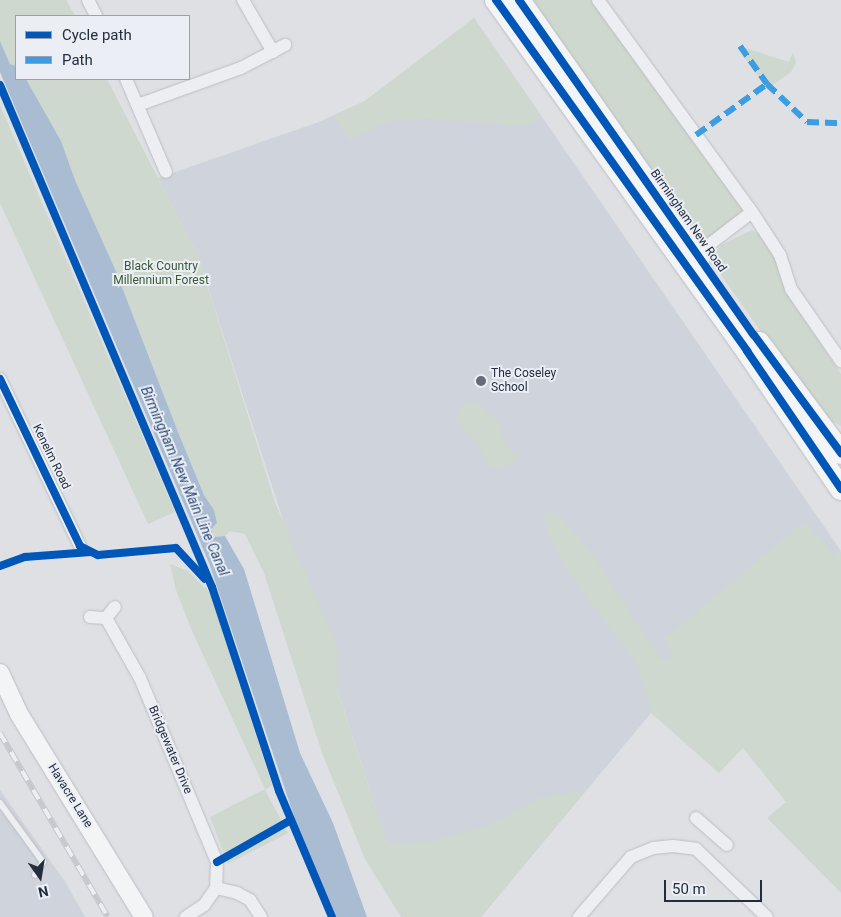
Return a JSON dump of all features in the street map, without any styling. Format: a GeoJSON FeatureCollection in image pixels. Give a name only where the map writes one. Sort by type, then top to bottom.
{"type":"FeatureCollection","features":[{"type":"Feature","properties":{"kind":"highway","name":"Birmingham New Road"},"geometry":{"type":"LineString","coordinates":[[516,4],[841,453]]}},
{"type":"Feature","properties":{"kind":"highway","name":"Birmingham New Road"},"geometry":{"type":"LineString","coordinates":[[516,4],[841,489]]}},
{"type":"Feature","properties":{"kind":"street"},"geometry":{"type":"LineString","coordinates":[[88,0],[96,15]]}},
{"type":"Feature","properties":{"kind":"street"},"geometry":{"type":"LineString","coordinates":[[243,0],[273,52]]}},
{"type":"Feature","properties":{"kind":"street"},"geometry":{"type":"LineString","coordinates":[[598,0],[752,212],[780,255],[791,289],[841,361]]}},
{"type":"Feature","properties":{"kind":"street"},"geometry":{"type":"LineString","coordinates":[[138,105],[241,68],[285,45]]}},
{"type":"Feature","properties":{"kind":"street"},"geometry":{"type":"LineString","coordinates":[[126,80],[166,172]]}},
{"type":"Feature","properties":{"kind":"street","name":"Birmingham New Road"},"geometry":{"type":"LineString","coordinates":[[697,254],[752,212]]}},
{"type":"Feature","properties":{"kind":"street","name":"Kenelm Road"},"geometry":{"type":"LineString","coordinates":[[0,379],[80,546]]}},
{"type":"Feature","properties":{"kind":"street"},"geometry":{"type":"LineString","coordinates":[[90,618],[106,618],[115,607]]}},
{"type":"Feature","properties":{"kind":"street","name":"Bridgewater Drive"},"geometry":{"type":"LineString","coordinates":[[106,618],[140,678],[213,852],[218,872],[216,888]]}},
{"type":"Feature","properties":{"kind":"street","name":"Havacre Lane"},"geometry":{"type":"LineString","coordinates":[[0,673],[19,714],[144,917]]}},
{"type":"Feature","properties":{"kind":"street"},"geometry":{"type":"LineString","coordinates":[[696,818],[727,845]]}},
{"type":"Feature","properties":{"kind":"street"},"geometry":{"type":"LineString","coordinates":[[696,849],[712,832]]}},
{"type":"Feature","properties":{"kind":"street"},"geometry":{"type":"LineString","coordinates":[[579,917],[631,857],[653,848],[696,849],[767,917]]}},
{"type":"Feature","properties":{"kind":"street"},"geometry":{"type":"LineString","coordinates":[[186,917],[204,905],[216,888],[237,893],[250,900],[261,917]]}},
{"type":"Feature","properties":{"kind":"lane"},"geometry":{"type":"LineString","coordinates":[[0,803],[43,862],[35,875]]}},
{"type":"Feature","properties":{"kind":"shaded area","name":"The Coseley School"},"geometry":{"type":"Polygon","coordinates":[[[474,18],[841,551],[754,619],[666,695],[481,917],[387,843],[198,256],[158,178],[319,122],[365,101],[474,18]]]}},
{"type":"Feature","properties":{"kind":"shaded area"},"geometry":{"type":"Polygon","coordinates":[[[0,790],[66,883],[85,917],[0,917],[0,790]]]}},
{"type":"Feature","properties":{"kind":"green space"},"geometry":{"type":"Polygon","coordinates":[[[0,0],[66,0],[74,15],[15,15],[15,66],[10,64],[0,41],[0,0]]]}},
{"type":"Feature","properties":{"kind":"green space"},"geometry":{"type":"Polygon","coordinates":[[[533,0],[598,0],[752,212],[701,251],[533,0]]]}},
{"type":"Feature","properties":{"kind":"green space"},"geometry":{"type":"Polygon","coordinates":[[[474,18],[542,117],[527,126],[427,119],[389,121],[349,141],[334,115],[365,101],[474,18]]]}},
{"type":"Feature","properties":{"kind":"green space"},"geometry":{"type":"Polygon","coordinates":[[[742,47],[789,62],[793,52],[796,62],[791,72],[767,89],[741,53],[742,47]]]}},
{"type":"Feature","properties":{"kind":"green space","name":"Black Country Millennium Forest"},"geometry":{"type":"Polygon","coordinates":[[[27,80],[108,80],[198,256],[276,505],[337,645],[339,695],[387,843],[430,842],[489,825],[539,798],[587,789],[481,917],[401,917],[365,859],[322,753],[264,573],[245,534],[230,531],[225,536],[214,537],[211,528],[214,510],[204,495],[115,269],[75,180],[61,141],[27,80]]]}},
{"type":"Feature","properties":{"kind":"green space","name":"Black Country Millennium Forest"},"geometry":{"type":"Polygon","coordinates":[[[0,105],[175,512],[148,524],[0,203],[0,105]]]}},
{"type":"Feature","properties":{"kind":"green space"},"geometry":{"type":"Polygon","coordinates":[[[752,230],[762,236],[777,257],[792,301],[841,374],[841,426],[819,414],[710,259],[721,245],[752,230]]]}},
{"type":"Feature","properties":{"kind":"green space"},"geometry":{"type":"Polygon","coordinates":[[[475,401],[501,424],[504,442],[516,456],[515,462],[497,470],[486,463],[478,443],[455,419],[463,404],[475,401]]]}},
{"type":"Feature","properties":{"kind":"green space"},"geometry":{"type":"Polygon","coordinates":[[[544,513],[558,513],[594,557],[662,660],[674,656],[664,639],[805,521],[834,556],[841,551],[841,893],[767,818],[786,802],[743,748],[719,773],[650,712],[638,666],[569,573],[549,538],[544,513]]]}},
{"type":"Feature","properties":{"kind":"green space"},"geometry":{"type":"Polygon","coordinates":[[[170,564],[188,571],[210,593],[272,785],[265,790],[288,833],[228,864],[210,817],[265,789],[192,631],[176,590],[170,564]]]}},
{"type":"Feature","properties":{"kind":"water","name":"Birmingham New Main Line Canal"},"geometry":{"type":"Polygon","coordinates":[[[0,41],[10,64],[15,66],[15,80],[27,80],[61,141],[75,180],[115,269],[204,495],[214,510],[217,523],[211,529],[214,537],[225,536],[244,569],[300,753],[333,823],[367,917],[336,917],[297,825],[209,563],[0,72],[0,41]]]}},
{"type":"Feature","properties":{"kind":"railway"},"geometry":{"type":"LineString","coordinates":[[0,733],[108,917]]}},
{"type":"Feature","properties":{"kind":"marked path"},"geometry":{"type":"LineString","coordinates":[[740,46],[767,84]]}},
{"type":"Feature","properties":{"kind":"marked path"},"geometry":{"type":"LineString","coordinates":[[696,135],[767,84],[807,122],[841,123]]}},
{"type":"Feature","properties":{"kind":"cycle path"},"geometry":{"type":"LineString","coordinates":[[496,0],[747,351],[841,489]]}},
{"type":"Feature","properties":{"kind":"cycle path"},"geometry":{"type":"LineString","coordinates":[[519,0],[754,335],[841,453]]}},
{"type":"Feature","properties":{"kind":"cycle path"},"geometry":{"type":"LineString","coordinates":[[0,85],[212,587],[279,791],[332,917]]}},
{"type":"Feature","properties":{"kind":"cycle path"},"geometry":{"type":"LineString","coordinates":[[0,379],[80,546],[98,555],[176,548],[205,579]]}},
{"type":"Feature","properties":{"kind":"cycle path"},"geometry":{"type":"LineString","coordinates":[[0,566],[25,557],[91,552]]}},
{"type":"Feature","properties":{"kind":"cycle path"},"geometry":{"type":"LineString","coordinates":[[217,862],[291,820]]}},
{"type":"Feature","properties":{"kind":"place","name":"The Coseley School"},"geometry":{"type":"Point","coordinates":[481,381]}}]}
